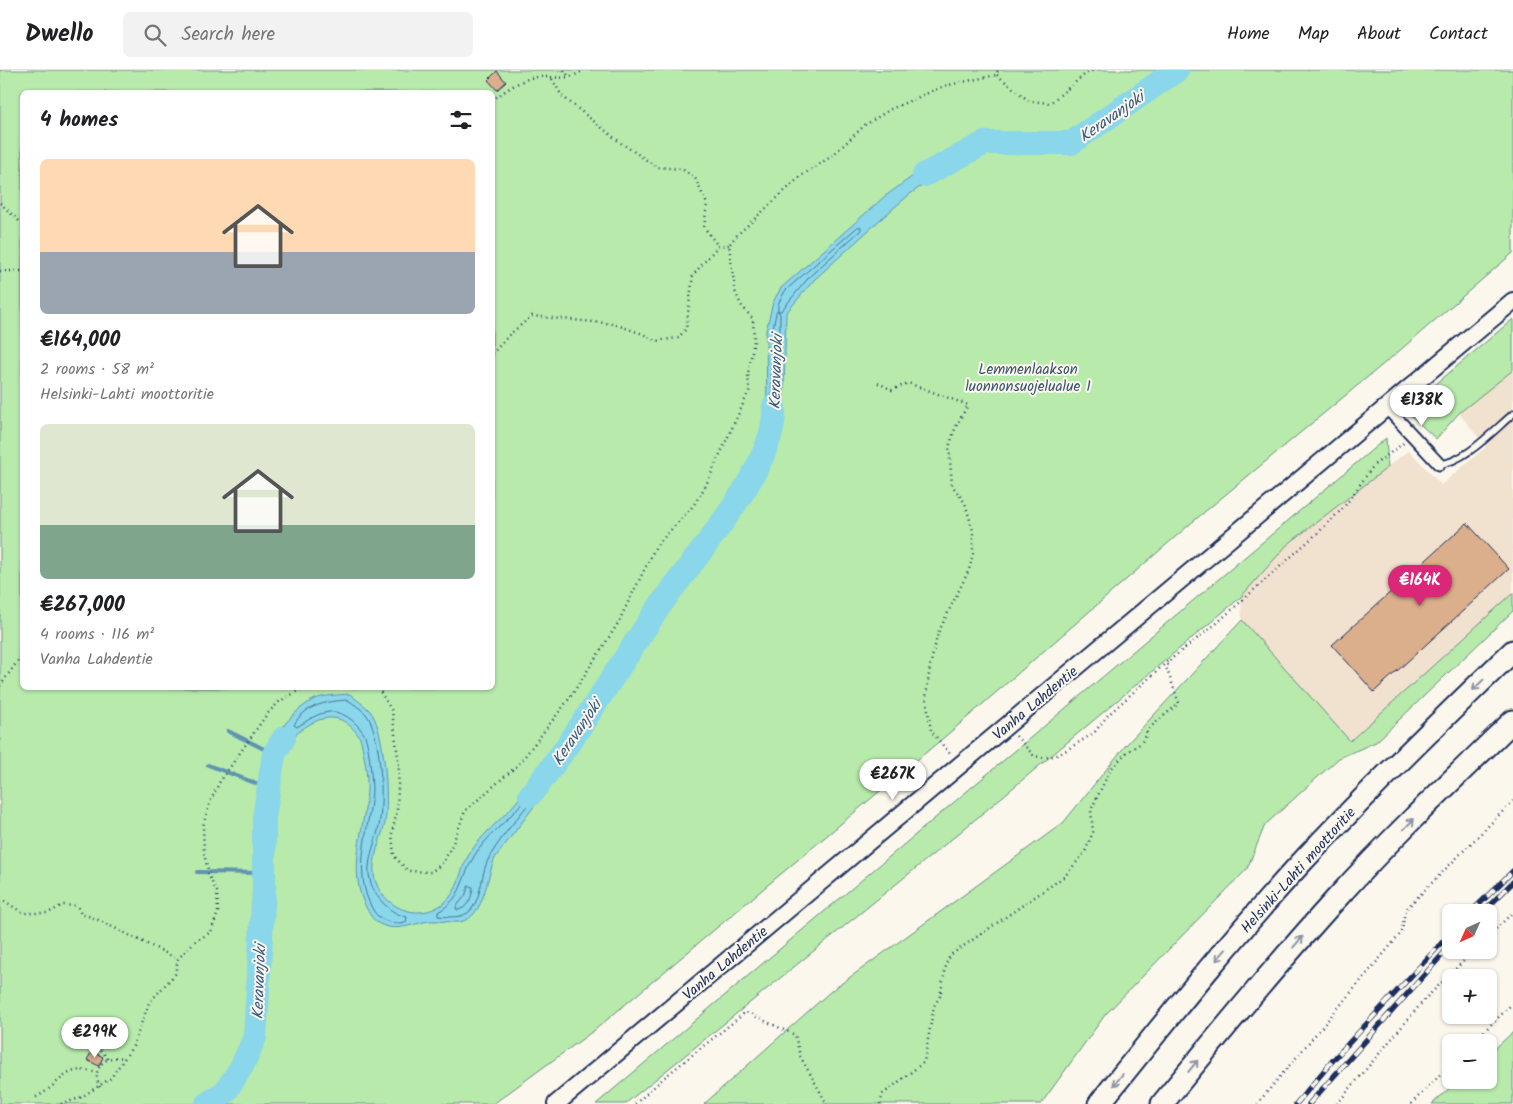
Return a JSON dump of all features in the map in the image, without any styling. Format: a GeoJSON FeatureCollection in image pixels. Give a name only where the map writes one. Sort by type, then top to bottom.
{"type":"FeatureCollection","features":[{"type":"Feature","properties":{"kind":"highway","name":"Helsinki-Lahti moottoritie"},"geometry":{"type":"LineString","coordinates":[[1099,1104],[1196,984],[1300,864],[1392,767],[1513,651]]}},
{"type":"Feature","properties":{"kind":"highway"},"geometry":{"type":"LineString","coordinates":[[1162,1104],[1232,1018],[1337,897],[1451,780],[1513,721]]}},
{"type":"Feature","properties":{"kind":"main road","name":"Vanha Lahdentie"},"geometry":{"type":"LineString","coordinates":[[556,1104],[1513,301]]}},
{"type":"Feature","properties":{"kind":"street"},"geometry":{"type":"LineString","coordinates":[[1386,407],[1439,464]]}},
{"type":"Feature","properties":{"kind":"lane"},"geometry":{"type":"LineString","coordinates":[[1439,464],[1449,464],[1464,456],[1513,414]]}},
{"type":"Feature","properties":{"kind":"path"},"geometry":{"type":"LineString","coordinates":[[564,70],[569,77]]}},
{"type":"Feature","properties":{"kind":"path"},"geometry":{"type":"LineString","coordinates":[[495,98],[518,83],[538,77],[552,79],[569,77],[584,70]]}},
{"type":"Feature","properties":{"kind":"path"},"geometry":{"type":"LineString","coordinates":[[996,75],[998,70]]}},
{"type":"Feature","properties":{"kind":"path"},"geometry":{"type":"LineString","coordinates":[[996,75],[1029,101],[1050,103],[1088,72],[1095,70]]}},
{"type":"Feature","properties":{"kind":"path"},"geometry":{"type":"LineString","coordinates":[[379,690],[392,710],[399,765],[396,811],[392,833],[394,856],[408,871],[431,872],[443,863],[454,843],[465,811],[518,765],[569,699],[617,625],[656,546],[693,506],[704,487],[749,391],[748,373],[754,341],[753,319],[741,305],[732,272],[729,245],[736,236],[801,176],[832,156],[865,125],[891,109],[944,86],[996,75]]}},
{"type":"Feature","properties":{"kind":"path"},"geometry":{"type":"LineString","coordinates":[[552,79],[562,96],[621,143],[657,167],[682,169],[695,178],[707,204],[704,227],[718,246]]}},
{"type":"Feature","properties":{"kind":"path"},"geometry":{"type":"LineString","coordinates":[[0,203],[20,221]]}},
{"type":"Feature","properties":{"kind":"path"},"geometry":{"type":"LineString","coordinates":[[495,351],[510,334],[532,316],[614,324],[643,334],[655,341],[678,338],[686,329],[693,275],[718,246],[729,245]]}},
{"type":"Feature","properties":{"kind":"path"},"geometry":{"type":"LineString","coordinates":[[0,271],[20,270]]}},
{"type":"Feature","properties":{"kind":"path"},"geometry":{"type":"LineString","coordinates":[[878,383],[892,390],[908,383],[968,405],[956,426],[949,447],[952,485],[965,503],[973,531],[973,554],[969,570],[938,633],[930,666],[926,697],[931,731],[960,766]]}},
{"type":"Feature","properties":{"kind":"path"},"geometry":{"type":"LineString","coordinates":[[1025,748],[1034,756],[1045,758],[1060,754],[1094,733],[1108,715],[1171,658],[1217,624],[1322,529],[1344,507],[1374,465],[1412,436]]}},
{"type":"Feature","properties":{"kind":"path"},"geometry":{"type":"LineString","coordinates":[[0,686],[20,658]]}},
{"type":"Feature","properties":{"kind":"path"},"geometry":{"type":"LineString","coordinates":[[880,1104],[884,1094],[924,1062],[934,1006],[940,996],[947,961],[952,954],[1065,876],[1085,852],[1092,832],[1092,810],[1110,770],[1126,753],[1141,743],[1146,736],[1146,730],[1179,703],[1166,666],[1171,658]]}},
{"type":"Feature","properties":{"kind":"path"},"geometry":{"type":"LineString","coordinates":[[61,1104],[80,1098],[100,1087],[111,1078],[133,1046],[149,1003],[175,974],[178,959],[194,942],[207,936],[213,928],[218,905],[217,892],[209,876],[204,853],[203,826],[210,802],[222,778],[267,714],[280,701],[299,690]]}},
{"type":"Feature","properties":{"kind":"path"},"geometry":{"type":"LineString","coordinates":[[1257,1104],[1402,932],[1405,910],[1513,801]]}},
{"type":"Feature","properties":{"kind":"path"},"geometry":{"type":"LineString","coordinates":[[0,898],[23,913],[48,913],[62,905],[77,906],[81,914],[92,917],[178,959]]}},
{"type":"Feature","properties":{"kind":"path"},"geometry":{"type":"LineString","coordinates":[[1498,927],[1513,912]]}},
{"type":"Feature","properties":{"kind":"path"},"geometry":{"type":"LineString","coordinates":[[1337,1104],[1425,999],[1466,959]]}},
{"type":"Feature","properties":{"kind":"path"},"geometry":{"type":"LineString","coordinates":[[1481,1034],[1513,1003]]}},
{"type":"Feature","properties":{"kind":"path"},"geometry":{"type":"LineString","coordinates":[[635,1104],[666,1076],[746,1012],[795,1035],[800,1056],[827,1104]]}},
{"type":"Feature","properties":{"kind":"path"},"geometry":{"type":"LineString","coordinates":[[72,1048],[78,1041],[84,1040],[108,1059],[123,1058]]}},
{"type":"Feature","properties":{"kind":"path"},"geometry":{"type":"LineString","coordinates":[[100,1087],[96,1080],[96,1073],[108,1059]]}},
{"type":"Feature","properties":{"kind":"path"},"geometry":{"type":"LineString","coordinates":[[36,1096],[70,1072],[87,1070],[96,1073]]}},
{"type":"Feature","properties":{"kind":"path"},"geometry":{"type":"LineString","coordinates":[[1411,1104],[1442,1073]]}},
{"type":"Feature","properties":{"kind":"shaded area"},"geometry":{"type":"Polygon","coordinates":[[[1513,369],[1513,593],[1350,741],[1242,620],[1241,597],[1287,545],[1409,450],[1441,485],[1486,447],[1459,413],[1513,369]]]}},
{"type":"Feature","properties":{"kind":"green space","name":"Lemmenlaakson luonnonsuojelualue 1"},"geometry":{"type":"Polygon","coordinates":[[[0,70],[1513,70],[1513,253],[1398,352],[1196,519],[954,729],[596,1029],[493,1104],[0,1104],[0,70]]]}},
{"type":"Feature","properties":{"kind":"green space"},"geometry":{"type":"Polygon","coordinates":[[[1513,319],[1513,370],[1459,413],[1436,439],[1405,410],[1513,319]]]}},
{"type":"Feature","properties":{"kind":"green space"},"geometry":{"type":"Polygon","coordinates":[[[1386,438],[1388,467],[1287,545],[1241,597],[953,838],[625,1104],[596,1104],[1386,438]]]}},
{"type":"Feature","properties":{"kind":"green space"},"geometry":{"type":"Polygon","coordinates":[[[1513,593],[1513,611],[1376,742],[1339,758],[1265,825],[1247,869],[1105,1015],[1041,1104],[704,1104],[831,991],[1063,823],[1126,745],[1242,620],[1350,741],[1513,593]]]}},
{"type":"Feature","properties":{"kind":"green space"},"geometry":{"type":"Polygon","coordinates":[[[1513,1032],[1513,1104],[1432,1104],[1449,1089],[1497,1089],[1497,1047],[1513,1032]]]}},
{"type":"Feature","properties":{"kind":"water"},"geometry":{"type":"Polygon","coordinates":[[[946,152],[954,164],[910,194],[881,219],[814,280],[786,313],[783,426],[777,440],[760,434],[767,412],[766,331],[773,302],[781,288],[884,197],[946,152]]]}},
{"type":"Feature","properties":{"kind":"water"},"geometry":{"type":"Polygon","coordinates":[[[350,694],[370,711],[375,720],[385,765],[385,823],[374,869],[377,886],[391,903],[411,912],[433,909],[449,899],[471,851],[518,800],[542,765],[557,776],[495,858],[484,896],[475,913],[468,919],[460,922],[430,921],[394,928],[379,924],[369,914],[361,895],[357,865],[366,805],[366,772],[361,741],[350,726],[342,720],[333,718],[314,722],[289,741],[283,751],[279,767],[262,764],[276,736],[298,710],[315,699],[332,695],[350,694]]]}},
{"type":"Feature","properties":{"kind":"building"},"geometry":{"type":"Polygon","coordinates":[[[497,71],[506,82],[497,90],[488,80],[497,71]]]}},
{"type":"Feature","properties":{"kind":"building"},"geometry":{"type":"Polygon","coordinates":[[[1467,523],[1509,569],[1374,692],[1332,645],[1467,523]]]}},
{"type":"Feature","properties":{"kind":"building"},"geometry":{"type":"Polygon","coordinates":[[[92,1051],[103,1057],[99,1066],[87,1060],[92,1051]]]}},
{"type":"Feature","properties":{"kind":"waterway","name":"Keravanjoki"},"geometry":{"type":"LineString","coordinates":[[924,175],[985,143],[1071,143],[1177,70]]}},
{"type":"Feature","properties":{"kind":"waterway","name":"Keravanjoki"},"geometry":{"type":"LineString","coordinates":[[530,795],[580,727],[657,610],[710,540],[748,484],[762,457],[772,430],[774,406]]}},
{"type":"Feature","properties":{"kind":"waterway"},"geometry":{"type":"LineString","coordinates":[[228,731],[270,752]]}},
{"type":"Feature","properties":{"kind":"waterway","name":"Keravanjoki"},"geometry":{"type":"LineString","coordinates":[[207,1104],[226,1091],[242,1066],[255,1037],[264,887],[264,818],[274,754],[284,738]]}},
{"type":"Feature","properties":{"kind":"waterway"},"geometry":{"type":"LineString","coordinates":[[208,765],[268,788]]}},
{"type":"Feature","properties":{"kind":"waterway"},"geometry":{"type":"LineString","coordinates":[[197,872],[263,873]]}},
{"type":"Feature","properties":{"kind":"railway"},"geometry":{"type":"LineString","coordinates":[[1479,904],[1513,871]]}},
{"type":"Feature","properties":{"kind":"railway"},"geometry":{"type":"LineString","coordinates":[[1491,904],[1513,882]]}},
{"type":"Feature","properties":{"kind":"railway"},"geometry":{"type":"LineString","coordinates":[[1296,1104],[1334,1059],[1442,943]]}},
{"type":"Feature","properties":{"kind":"railway"},"geometry":{"type":"LineString","coordinates":[[1309,1104],[1442,955]]}}]}
